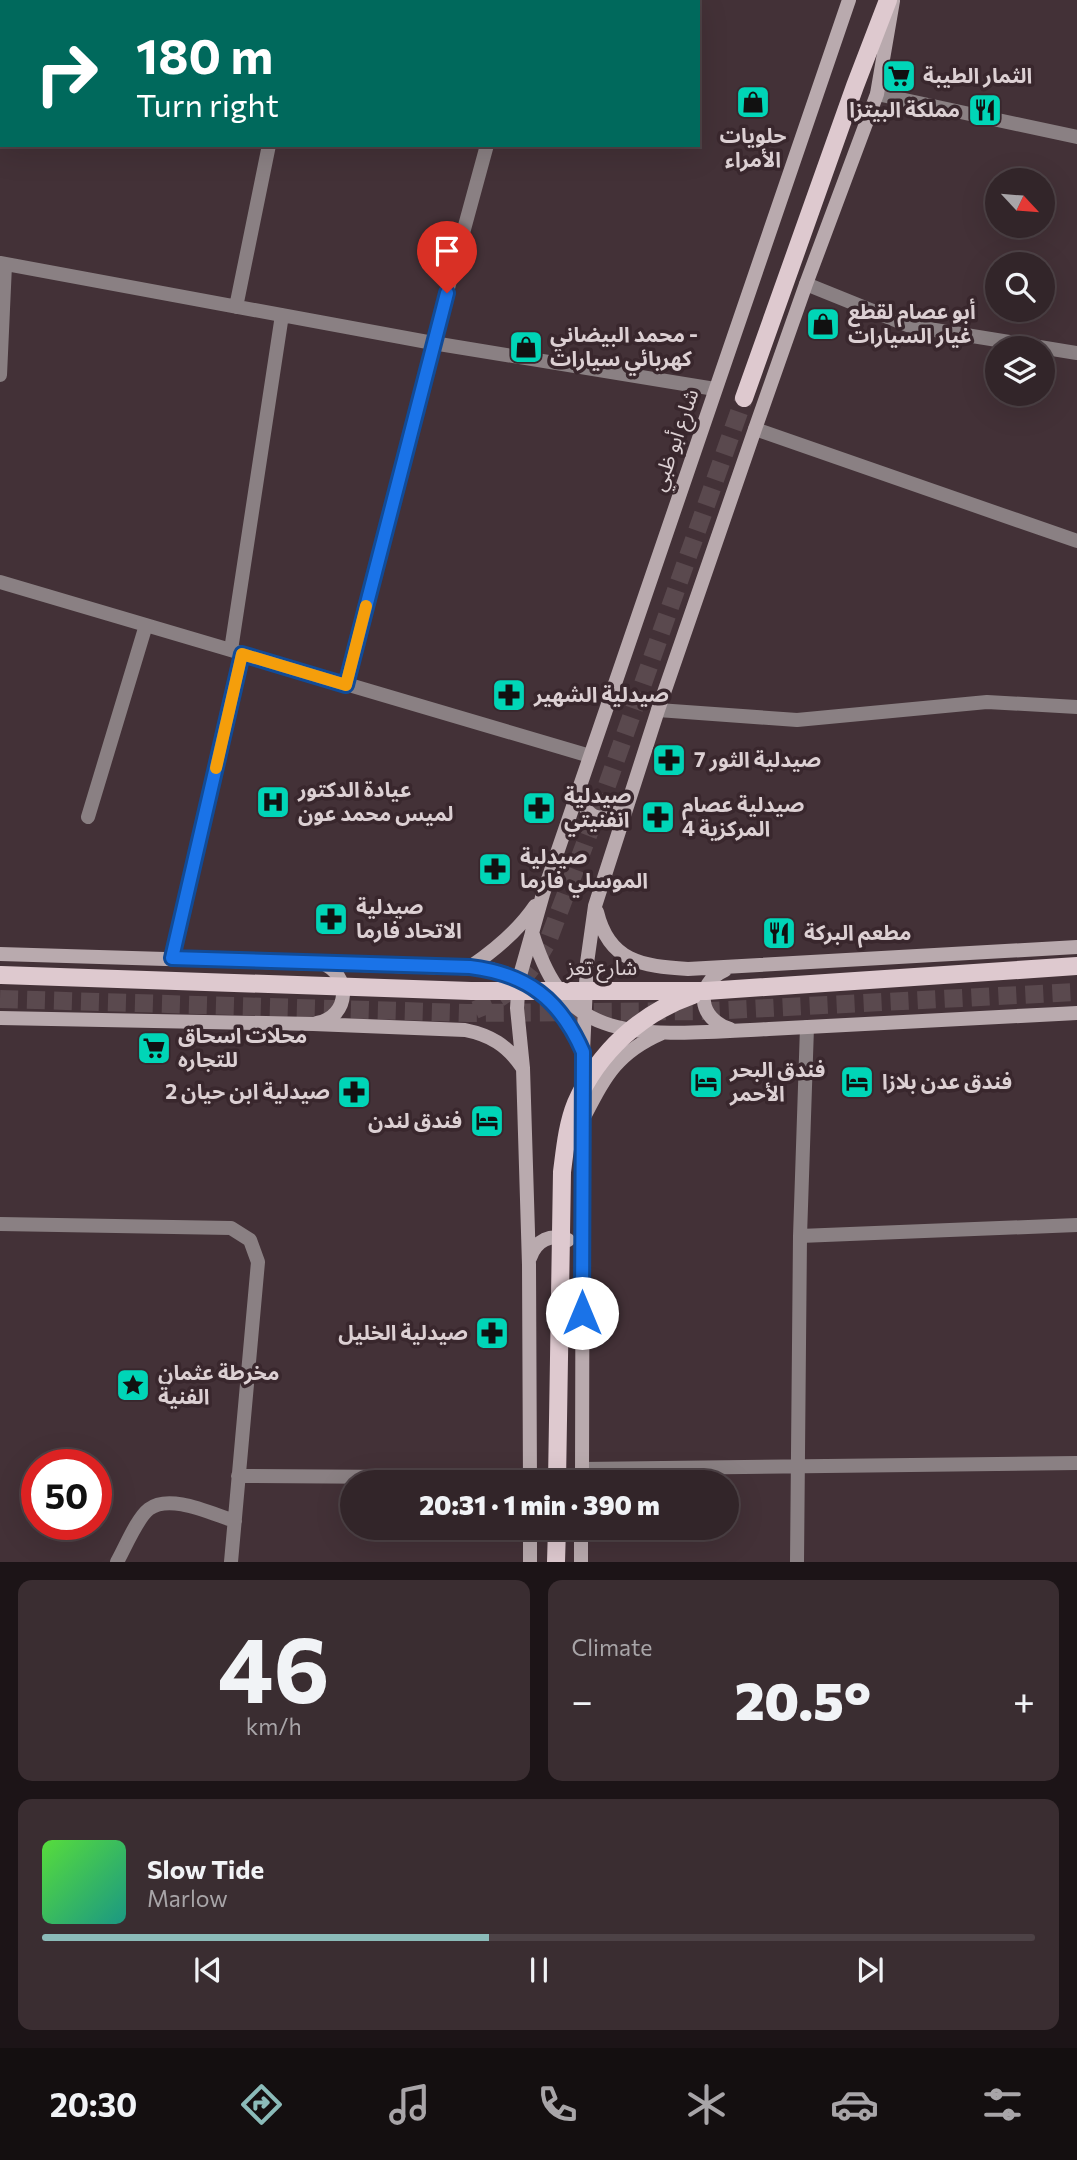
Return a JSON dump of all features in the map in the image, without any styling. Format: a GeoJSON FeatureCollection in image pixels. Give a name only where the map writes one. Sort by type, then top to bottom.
{"type":"FeatureCollection","features":[{"type":"Feature","properties":{"kind":"main road","name":"شارع أبو ظبي"},"geometry":{"type":"LineString","coordinates":[[530,1470],[529,1265],[523,1068],[517,1008],[519,979],[543,894],[849,0]]}},
{"type":"Feature","properties":{"kind":"main road"},"geometry":{"type":"LineString","coordinates":[[582,1470],[583,1052],[587,963],[595,906],[658,710],[755,429],[877,94],[891,0]]}},
{"type":"Feature","properties":{"kind":"main road"},"geometry":{"type":"LineString","coordinates":[[744,398],[850,99],[891,0]]}},
{"type":"Feature","properties":{"kind":"main road"},"geometry":{"type":"LineString","coordinates":[[578,792],[584,808],[590,815],[599,818],[615,814],[627,803]]}},
{"type":"Feature","properties":{"kind":"main road"},"geometry":{"type":"LineString","coordinates":[[470,967],[511,935],[543,894]]}},
{"type":"Feature","properties":{"kind":"main road"},"geometry":{"type":"LineString","coordinates":[[595,906],[601,929],[611,946],[632,961],[656,967],[688,970],[1077,947]]}},
{"type":"Feature","properties":{"kind":"main road"},"geometry":{"type":"LineString","coordinates":[[531,930],[543,966],[560,993],[584,1014],[624,1029],[734,1030],[1077,1013]]}},
{"type":"Feature","properties":{"kind":"main road"},"geometry":{"type":"LineString","coordinates":[[0,954],[491,969],[519,979],[545,996],[558,1008],[583,1052]]}},
{"type":"Feature","properties":{"kind":"main road"},"geometry":{"type":"LineString","coordinates":[[313,1024],[333,1017],[344,999],[341,978],[325,964],[314,962]]}},
{"type":"Feature","properties":{"kind":"main road","name":"شارع تعز"},"geometry":{"type":"LineString","coordinates":[[1,975],[471,991],[706,991],[1077,966]]}},
{"type":"Feature","properties":{"kind":"main road"},"geometry":{"type":"LineString","coordinates":[[733,969],[723,971],[708,984],[704,1003],[714,1021],[734,1030]]}},
{"type":"Feature","properties":{"kind":"main road"},"geometry":{"type":"LineString","coordinates":[[558,1470],[562,1172],[566,1138],[576,1104],[595,1069],[616,1043],[636,1025],[669,1005],[706,991]]}},
{"type":"Feature","properties":{"kind":"main road"},"geometry":{"type":"LineString","coordinates":[[0,1018],[465,1030],[500,1042],[523,1068]]}},
{"type":"Feature","properties":{"kind":"main road"},"geometry":{"type":"LineString","coordinates":[[582,1121],[615,1064],[638,1044],[666,1031]]}},
{"type":"Feature","properties":{"kind":"main road"},"geometry":{"type":"LineString","coordinates":[[529,1265],[534,1247],[541,1241],[559,1237],[575,1245],[582,1261]]}},
{"type":"Feature","properties":{"kind":"main road"},"geometry":{"type":"LineString","coordinates":[[530,1540],[530,1562]]}},
{"type":"Feature","properties":{"kind":"main road"},"geometry":{"type":"LineString","coordinates":[[556,1562],[557,1540]]}},
{"type":"Feature","properties":{"kind":"main road"},"geometry":{"type":"LineString","coordinates":[[581,1540],[581,1562]]}},
{"type":"Feature","properties":{"kind":"street"},"geometry":{"type":"LineString","coordinates":[[877,94],[1077,137]]}},
{"type":"Feature","properties":{"kind":"street"},"geometry":{"type":"LineString","coordinates":[[236,307],[269,147]]}},
{"type":"Feature","properties":{"kind":"street"},"geometry":{"type":"LineString","coordinates":[[346,685],[433,343],[486,147]]}},
{"type":"Feature","properties":{"kind":"street"},"geometry":{"type":"LineString","coordinates":[[0,375],[2,264],[433,343],[715,389]]}},
{"type":"Feature","properties":{"kind":"street"},"geometry":{"type":"LineString","coordinates":[[806,284],[910,326],[1077,353]]}},
{"type":"Feature","properties":{"kind":"street"},"geometry":{"type":"LineString","coordinates":[[172,958],[237,652],[282,315]]}},
{"type":"Feature","properties":{"kind":"street"},"geometry":{"type":"LineString","coordinates":[[755,429],[1077,541]]}},
{"type":"Feature","properties":{"kind":"street"},"geometry":{"type":"LineString","coordinates":[[0,582],[590,756]]}},
{"type":"Feature","properties":{"kind":"street"},"geometry":{"type":"LineString","coordinates":[[88,817],[146,625]]}},
{"type":"Feature","properties":{"kind":"street"},"geometry":{"type":"LineString","coordinates":[[658,710],[797,720],[988,702],[1077,707]]}},
{"type":"Feature","properties":{"kind":"street"},"geometry":{"type":"LineString","coordinates":[[797,1562],[800,1236],[807,1027]]}},
{"type":"Feature","properties":{"kind":"street"},"geometry":{"type":"LineString","coordinates":[[0,1224],[231,1228],[250,1240],[258,1262],[231,1562]]}},
{"type":"Feature","properties":{"kind":"street"},"geometry":{"type":"LineString","coordinates":[[800,1236],[1077,1226]]}},
{"type":"Feature","properties":{"kind":"street"},"geometry":{"type":"LineString","coordinates":[[739,1470],[1077,1463]]}},
{"type":"Feature","properties":{"kind":"street"},"geometry":{"type":"LineString","coordinates":[[239,1476],[340,1477]]}},
{"type":"Feature","properties":{"kind":"street"},"geometry":{"type":"LineString","coordinates":[[117,1562],[148,1509],[161,1504],[177,1502],[235,1521]]}},
{"type":"Feature","properties":{"kind":"tunnel"},"geometry":{"type":"LineString","coordinates":[[475,1010],[494,1002],[517,986],[548,941],[606,788],[744,398]]}},
{"type":"Feature","properties":{"kind":"tunnel"},"geometry":{"type":"LineString","coordinates":[[0,999],[468,1013],[709,1011],[1077,992]]}},
{"type":"Feature","properties":{"kind":"slow traffic"},"geometry":{"type":"LineString","coordinates":[[216,768],[242,654],[346,685],[366,606]]}},
{"type":"Feature","properties":{"kind":"place","name":"الثمار الطيبة"},"geometry":{"type":"Point","coordinates":[899,76]}},
{"type":"Feature","properties":{"kind":"place","name":"حلويات الأمراء"},"geometry":{"type":"Point","coordinates":[753,102]}},
{"type":"Feature","properties":{"kind":"place","name":"مملكة البيتزا"},"geometry":{"type":"Point","coordinates":[985,110]}},
{"type":"Feature","properties":{"kind":"place","name":"أبو عصام لقطع غيار السيارات"},"geometry":{"type":"Point","coordinates":[823,324]}},
{"type":"Feature","properties":{"kind":"place","name":"محمد البيضاني - كهربائي سيارات"},"geometry":{"type":"Point","coordinates":[526,347]}},
{"type":"Feature","properties":{"kind":"place","name":"صيدلية الشهير"},"geometry":{"type":"Point","coordinates":[509,695]}},
{"type":"Feature","properties":{"kind":"place","name":"صيدلية الثور 7"},"geometry":{"type":"Point","coordinates":[669,760]}},
{"type":"Feature","properties":{"kind":"place","name":"عيادة الدكتور لميس محمد عون"},"geometry":{"type":"Point","coordinates":[273,802]}},
{"type":"Feature","properties":{"kind":"place","name":"صيدلية انفنيتي"},"geometry":{"type":"Point","coordinates":[539,808]}},
{"type":"Feature","properties":{"kind":"place","name":"صيدلية عصام المركزية 4"},"geometry":{"type":"Point","coordinates":[658,817]}},
{"type":"Feature","properties":{"kind":"place","name":"صيدلية الموسلي فارما"},"geometry":{"type":"Point","coordinates":[495,869]}},
{"type":"Feature","properties":{"kind":"place","name":"صيدلية الاتحاد فارما"},"geometry":{"type":"Point","coordinates":[331,919]}},
{"type":"Feature","properties":{"kind":"place","name":"مطعم البركة"},"geometry":{"type":"Point","coordinates":[779,933]}},
{"type":"Feature","properties":{"kind":"place","name":"محلات اسحاق للتجاره"},"geometry":{"type":"Point","coordinates":[154,1048]}},
{"type":"Feature","properties":{"kind":"place","name":"فندق البحر الأحمر"},"geometry":{"type":"Point","coordinates":[706,1082]}},
{"type":"Feature","properties":{"kind":"place","name":"فندق عدن بلازا"},"geometry":{"type":"Point","coordinates":[857,1082]}},
{"type":"Feature","properties":{"kind":"place","name":"صيدلية ابن حيان 2"},"geometry":{"type":"Point","coordinates":[354,1092]}},
{"type":"Feature","properties":{"kind":"place","name":"فندق لندن"},"geometry":{"type":"Point","coordinates":[487,1121]}},
{"type":"Feature","properties":{"kind":"place","name":"صيدلية الخليل"},"geometry":{"type":"Point","coordinates":[492,1333]}},
{"type":"Feature","properties":{"kind":"place","name":"مخرطة عثمان الفنية"},"geometry":{"type":"Point","coordinates":[133,1385]}},
{"type":"Feature","properties":{"kind":"route"},"geometry":{"type":"LineString","coordinates":[[447,293],[346,685],[242,654],[172,958],[491,969],[519,979],[545,996],[568,1022],[583,1052],[582,1313]]}}]}
